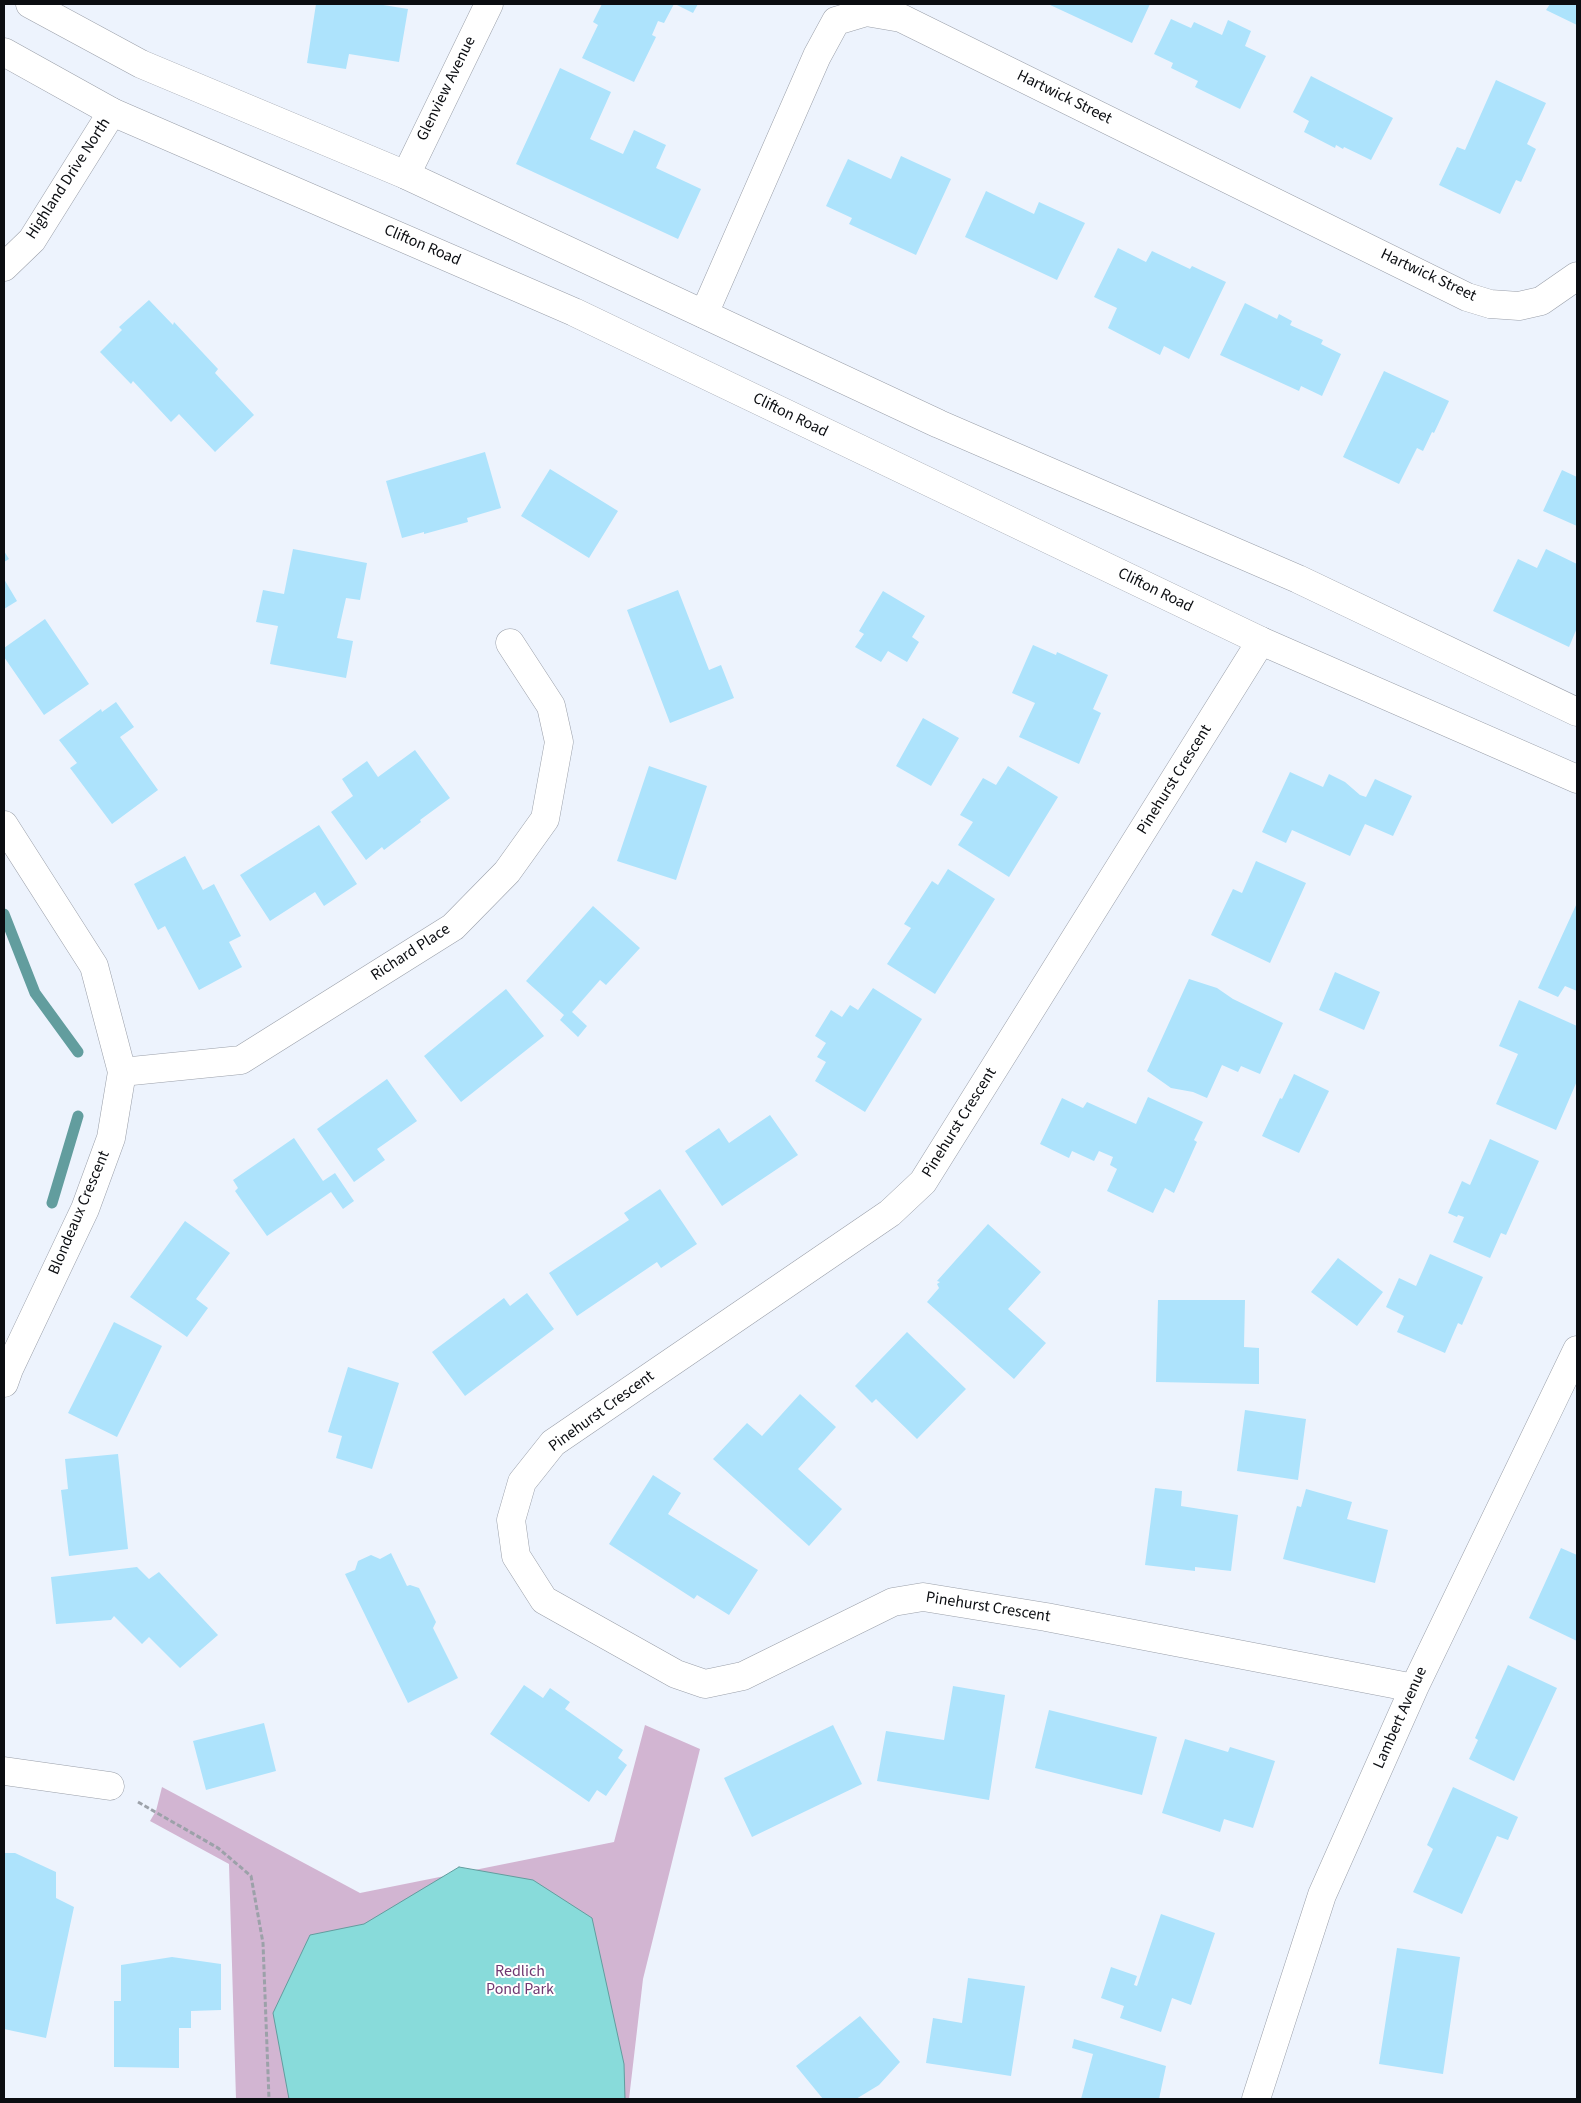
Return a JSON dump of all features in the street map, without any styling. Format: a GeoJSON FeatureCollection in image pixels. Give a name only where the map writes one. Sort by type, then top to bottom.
{"type":"FeatureCollection","features":[{"type":"Feature","properties":{"kind":"street"},"geometry":{"type":"LineString","coordinates":[[30,4],[141,64],[406,175],[939,424],[1298,579],[1577,712]]}},
{"type":"Feature","properties":{"kind":"street","name":"Glenview Avenue"},"geometry":{"type":"LineString","coordinates":[[406,175],[489,4]]}},
{"type":"Feature","properties":{"kind":"street","name":"Hartwick Street"},"geometry":{"type":"LineString","coordinates":[[704,314],[817,56],[836,21],[866,12],[901,18],[1468,297],[1490,304],[1519,306],[1541,302],[1577,276]]}},
{"type":"Feature","properties":{"kind":"street","name":"Clifton Road"},"geometry":{"type":"LineString","coordinates":[[4,52],[112,112],[574,312],[1261,641],[1577,779]]}},
{"type":"Feature","properties":{"kind":"street","name":"Highland Drive North"},"geometry":{"type":"LineString","coordinates":[[4,267],[32,240],[112,112]]}},
{"type":"Feature","properties":{"kind":"street","name":"Pinehurst Crescent"},"geometry":{"type":"LineString","coordinates":[[1261,641],[923,1182],[890,1213],[553,1443],[522,1482],[511,1520],[516,1556],[544,1600],[676,1674],[705,1684],[744,1676],[893,1602],[923,1597],[1046,1617],[1414,1688]]}},
{"type":"Feature","properties":{"kind":"street","name":"Richard Place"},"geometry":{"type":"LineString","coordinates":[[122,1072],[241,1060],[454,927],[507,872],[544,819],[558,742],[551,706],[510,644]]}},
{"type":"Feature","properties":{"kind":"street","name":"Blondeaux Crescent"},"geometry":{"type":"LineString","coordinates":[[4,825],[94,966],[122,1072],[111,1138],[91,1192],[4,1383]]}},
{"type":"Feature","properties":{"kind":"street","name":"Lambert Avenue"},"geometry":{"type":"LineString","coordinates":[[1256,2099],[1322,1895],[1414,1688],[1577,1350]]}},
{"type":"Feature","properties":{"kind":"street"},"geometry":{"type":"LineString","coordinates":[[4,1771],[110,1786]]}},
{"type":"Feature","properties":{"kind":"path"},"geometry":{"type":"LineString","coordinates":[[110,1786],[218,1848],[251,1876],[263,1943],[269,2099]]}},
{"type":"Feature","properties":{"kind":"green space","name":"Redlich Pond Park"},"geometry":{"type":"Polygon","coordinates":[[[645,1725],[700,1749],[643,1979],[629,2099],[236,2099],[229,1864],[150,1821],[156,1811],[162,1787],[360,1893],[614,1842],[645,1725]]]}},
{"type":"Feature","properties":{"kind":"shaded area"},"geometry":{"type":"Polygon","coordinates":[[[459,1867],[533,1880],[592,1918],[624,2064],[625,2099],[289,2099],[273,2013],[310,1935],[364,1924],[459,1867]]]}},
{"type":"Feature","properties":{"kind":"building"},"geometry":{"type":"Polygon","coordinates":[[[316,4],[377,4],[408,9],[399,62],[349,54],[346,69],[307,63],[316,4]]]}},
{"type":"Feature","properties":{"kind":"building"},"geometry":{"type":"Polygon","coordinates":[[[602,4],[674,4],[664,23],[658,21],[652,35],[656,37],[634,82],[582,58],[598,25],[593,22],[602,4]]]}},
{"type":"Feature","properties":{"kind":"building"},"geometry":{"type":"Polygon","coordinates":[[[675,4],[698,4],[693,13],[675,4]]]}},
{"type":"Feature","properties":{"kind":"building"},"geometry":{"type":"Polygon","coordinates":[[[1048,4],[1150,4],[1132,43],[1048,4]]]}},
{"type":"Feature","properties":{"kind":"building"},"geometry":{"type":"Polygon","coordinates":[[[1550,4],[1577,4],[1577,25],[1546,10],[1550,4]]]}},
{"type":"Feature","properties":{"kind":"building"},"geometry":{"type":"Polygon","coordinates":[[[1171,19],[1191,28],[1194,22],[1222,35],[1228,20],[1251,31],[1245,46],[1266,56],[1240,109],[1195,87],[1198,81],[1171,68],[1173,63],[1154,54],[1171,19]]]}},
{"type":"Feature","properties":{"kind":"building"},"geometry":{"type":"Polygon","coordinates":[[[560,68],[611,92],[590,139],[623,154],[634,130],[666,145],[656,168],[701,189],[678,239],[516,164],[560,68]]]}},
{"type":"Feature","properties":{"kind":"building"},"geometry":{"type":"Polygon","coordinates":[[[1311,76],[1393,118],[1371,160],[1344,147],[1343,149],[1336,145],[1335,148],[1304,132],[1309,121],[1293,112],[1311,76]]]}},
{"type":"Feature","properties":{"kind":"building"},"geometry":{"type":"Polygon","coordinates":[[[1496,80],[1546,103],[1527,144],[1536,149],[1521,182],[1516,180],[1500,214],[1439,185],[1457,147],[1465,150],[1496,80]]]}},
{"type":"Feature","properties":{"kind":"building"},"geometry":{"type":"Polygon","coordinates":[[[901,156],[951,179],[916,255],[849,224],[852,218],[826,206],[848,159],[891,179],[901,156]]]}},
{"type":"Feature","properties":{"kind":"building"},"geometry":{"type":"Polygon","coordinates":[[[986,191],[1034,214],[1039,202],[1085,223],[1057,280],[965,237],[986,191]]]}},
{"type":"Feature","properties":{"kind":"building"},"geometry":{"type":"Polygon","coordinates":[[[1118,248],[1146,262],[1152,251],[1190,269],[1192,266],[1226,282],[1189,359],[1164,346],[1160,355],[1108,328],[1117,308],[1094,297],[1118,248]]]}},
{"type":"Feature","properties":{"kind":"building"},"geometry":{"type":"Polygon","coordinates":[[[149,300],[173,325],[174,322],[218,369],[215,373],[254,415],[215,452],[179,414],[171,422],[133,381],[131,384],[100,352],[122,330],[119,327],[149,300]]]}},
{"type":"Feature","properties":{"kind":"building"},"geometry":{"type":"Polygon","coordinates":[[[1245,303],[1277,319],[1279,314],[1292,321],[1290,325],[1323,340],[1321,344],[1341,354],[1322,396],[1301,386],[1299,391],[1220,355],[1245,303]]]}},
{"type":"Feature","properties":{"kind":"building"},"geometry":{"type":"Polygon","coordinates":[[[1384,371],[1449,401],[1434,433],[1432,432],[1423,451],[1417,448],[1399,484],[1343,457],[1384,371]]]}},
{"type":"Feature","properties":{"kind":"building"},"geometry":{"type":"Polygon","coordinates":[[[485,452],[501,508],[467,518],[468,522],[402,538],[386,481],[485,452]]]}},
{"type":"Feature","properties":{"kind":"building"},"geometry":{"type":"Polygon","coordinates":[[[550,469],[618,511],[589,558],[521,516],[550,469]]]}},
{"type":"Feature","properties":{"kind":"building"},"geometry":{"type":"Polygon","coordinates":[[[1562,470],[1577,477],[1577,526],[1543,511],[1562,470]]]}},
{"type":"Feature","properties":{"kind":"building"},"geometry":{"type":"Polygon","coordinates":[[[293,549],[367,563],[360,600],[346,598],[337,638],[353,641],[346,678],[270,664],[278,626],[256,622],[263,590],[284,594],[293,549]]]}},
{"type":"Feature","properties":{"kind":"building"},"geometry":{"type":"Polygon","coordinates":[[[1546,549],[1577,564],[1577,628],[1569,647],[1493,611],[1518,559],[1537,568],[1546,549]]]}},
{"type":"Feature","properties":{"kind":"building"},"geometry":{"type":"Polygon","coordinates":[[[4,551],[9,559],[4,562],[4,551]]]}},
{"type":"Feature","properties":{"kind":"building"},"geometry":{"type":"Polygon","coordinates":[[[4,579],[17,601],[4,609],[4,579]]]}},
{"type":"Feature","properties":{"kind":"building"},"geometry":{"type":"Polygon","coordinates":[[[678,590],[709,670],[721,665],[734,698],[670,723],[627,610],[678,590]]]}},
{"type":"Feature","properties":{"kind":"building"},"geometry":{"type":"Polygon","coordinates":[[[883,591],[925,616],[912,637],[919,642],[907,662],[888,651],[881,662],[855,647],[864,634],[859,631],[883,591]]]}},
{"type":"Feature","properties":{"kind":"building"},"geometry":{"type":"Polygon","coordinates":[[[45,619],[89,684],[44,715],[4,657],[4,648],[45,619]]]}},
{"type":"Feature","properties":{"kind":"building"},"geometry":{"type":"Polygon","coordinates":[[[1033,645],[1056,655],[1057,652],[1108,675],[1093,709],[1101,713],[1079,764],[1019,737],[1035,703],[1012,693],[1033,645]]]}},
{"type":"Feature","properties":{"kind":"building"},"geometry":{"type":"Polygon","coordinates":[[[116,702],[134,727],[120,737],[158,790],[112,824],[70,768],[77,763],[59,740],[101,709],[102,712],[116,702]]]}},
{"type":"Feature","properties":{"kind":"building"},"geometry":{"type":"Polygon","coordinates":[[[923,718],[959,738],[931,786],[896,766],[923,718]]]}},
{"type":"Feature","properties":{"kind":"building"},"geometry":{"type":"Polygon","coordinates":[[[415,750],[450,798],[384,850],[382,847],[366,860],[331,812],[353,796],[342,779],[367,761],[378,777],[415,750]]]}},
{"type":"Feature","properties":{"kind":"building"},"geometry":{"type":"Polygon","coordinates":[[[649,766],[707,786],[676,880],[617,861],[649,766]]]}},
{"type":"Feature","properties":{"kind":"building"},"geometry":{"type":"Polygon","coordinates":[[[1008,766],[1058,797],[1009,877],[958,845],[973,822],[960,815],[983,778],[996,785],[1008,766]]]}},
{"type":"Feature","properties":{"kind":"building"},"geometry":{"type":"Polygon","coordinates":[[[1290,772],[1323,787],[1329,774],[1345,782],[1360,795],[1366,797],[1375,779],[1412,796],[1393,836],[1365,824],[1350,856],[1292,830],[1286,843],[1262,832],[1290,772]]]}},
{"type":"Feature","properties":{"kind":"building"},"geometry":{"type":"Polygon","coordinates":[[[319,825],[357,884],[324,906],[315,892],[270,921],[240,875],[319,825]]]}},
{"type":"Feature","properties":{"kind":"building"},"geometry":{"type":"Polygon","coordinates":[[[185,856],[203,890],[214,884],[241,936],[229,942],[242,967],[199,990],[165,926],[158,930],[134,884],[185,856]]]}},
{"type":"Feature","properties":{"kind":"building"},"geometry":{"type":"Polygon","coordinates":[[[1256,861],[1306,883],[1270,963],[1211,935],[1233,889],[1242,893],[1256,861]]]}},
{"type":"Feature","properties":{"kind":"building"},"geometry":{"type":"Polygon","coordinates":[[[948,869],[995,899],[935,994],[887,964],[911,928],[904,924],[932,881],[938,885],[948,869]]]}},
{"type":"Feature","properties":{"kind":"building"},"geometry":{"type":"Polygon","coordinates":[[[1577,903],[1577,991],[1565,986],[1558,997],[1538,988],[1577,903]]]}},
{"type":"Feature","properties":{"kind":"building"},"geometry":{"type":"Polygon","coordinates":[[[593,906],[640,948],[606,985],[600,980],[572,1012],[587,1026],[578,1037],[560,1020],[564,1015],[526,981],[593,906]]]}},
{"type":"Feature","properties":{"kind":"building"},"geometry":{"type":"Polygon","coordinates":[[[1335,972],[1380,992],[1364,1030],[1319,1010],[1335,972]]]}},
{"type":"Feature","properties":{"kind":"building"},"geometry":{"type":"Polygon","coordinates":[[[1189,979],[1217,988],[1233,999],[1283,1023],[1260,1074],[1241,1066],[1238,1072],[1222,1065],[1207,1098],[1193,1092],[1171,1088],[1147,1071],[1189,979]]]}},
{"type":"Feature","properties":{"kind":"building"},"geometry":{"type":"Polygon","coordinates":[[[873,988],[922,1019],[865,1112],[815,1081],[826,1062],[817,1057],[826,1043],[815,1036],[831,1010],[842,1017],[850,1005],[858,1010],[873,988]]]}},
{"type":"Feature","properties":{"kind":"building"},"geometry":{"type":"Polygon","coordinates":[[[506,989],[544,1036],[461,1102],[424,1056],[506,989]]]}},
{"type":"Feature","properties":{"kind":"building"},"geometry":{"type":"Polygon","coordinates":[[[1519,1000],[1577,1026],[1577,1081],[1556,1130],[1496,1104],[1518,1054],[1499,1046],[1519,1000]]]}},
{"type":"Feature","properties":{"kind":"building"},"geometry":{"type":"Polygon","coordinates":[[[1294,1074],[1329,1091],[1299,1153],[1262,1136],[1294,1074]]]}},
{"type":"Feature","properties":{"kind":"building"},"geometry":{"type":"Polygon","coordinates":[[[387,1079],[417,1121],[377,1149],[385,1160],[354,1182],[317,1129],[387,1079]]]}},
{"type":"Feature","properties":{"kind":"building"},"geometry":{"type":"Polygon","coordinates":[[[1148,1097],[1203,1122],[1194,1140],[1197,1142],[1174,1193],[1165,1188],[1153,1213],[1107,1191],[1117,1169],[1110,1165],[1113,1157],[1099,1151],[1094,1161],[1072,1151],[1069,1158],[1040,1144],[1062,1098],[1083,1108],[1087,1102],[1136,1124],[1148,1097]]]}},
{"type":"Feature","properties":{"kind":"building"},"geometry":{"type":"Polygon","coordinates":[[[770,1115],[798,1155],[722,1206],[685,1151],[719,1128],[729,1143],[770,1115]]]}},
{"type":"Feature","properties":{"kind":"building"},"geometry":{"type":"Polygon","coordinates":[[[294,1138],[323,1181],[335,1173],[354,1201],[343,1209],[331,1192],[267,1236],[235,1191],[238,1188],[233,1180],[294,1138]]]}},
{"type":"Feature","properties":{"kind":"building"},"geometry":{"type":"Polygon","coordinates":[[[1490,1139],[1539,1161],[1506,1235],[1501,1233],[1490,1258],[1453,1242],[1464,1217],[1458,1215],[1457,1217],[1448,1213],[1462,1181],[1470,1185],[1490,1139]]]}},
{"type":"Feature","properties":{"kind":"building"},"geometry":{"type":"Polygon","coordinates":[[[660,1189],[697,1244],[661,1268],[657,1262],[577,1316],[549,1273],[629,1220],[624,1213],[660,1189]]]}},
{"type":"Feature","properties":{"kind":"building"},"geometry":{"type":"Polygon","coordinates":[[[185,1221],[230,1253],[196,1299],[208,1308],[187,1337],[130,1297],[185,1221]]]}},
{"type":"Feature","properties":{"kind":"building"},"geometry":{"type":"Polygon","coordinates":[[[988,1224],[1041,1272],[1008,1309],[1046,1343],[1014,1379],[927,1302],[939,1288],[937,1284],[940,1282],[937,1281],[988,1224]]]}},
{"type":"Feature","properties":{"kind":"building"},"geometry":{"type":"Polygon","coordinates":[[[1430,1254],[1483,1277],[1462,1325],[1458,1323],[1445,1353],[1397,1332],[1404,1316],[1386,1307],[1399,1278],[1416,1286],[1430,1254]]]}},
{"type":"Feature","properties":{"kind":"building"},"geometry":{"type":"Polygon","coordinates":[[[1338,1258],[1383,1292],[1357,1326],[1311,1292],[1338,1258]]]}},
{"type":"Feature","properties":{"kind":"building"},"geometry":{"type":"Polygon","coordinates":[[[527,1293],[554,1329],[465,1396],[432,1352],[504,1298],[510,1306],[527,1293]]]}},
{"type":"Feature","properties":{"kind":"building"},"geometry":{"type":"Polygon","coordinates":[[[1158,1300],[1245,1300],[1244,1347],[1259,1348],[1259,1384],[1156,1382],[1158,1300]]]}},
{"type":"Feature","properties":{"kind":"building"},"geometry":{"type":"Polygon","coordinates":[[[114,1322],[162,1346],[117,1437],[68,1413],[114,1322]]]}},
{"type":"Feature","properties":{"kind":"building"},"geometry":{"type":"Polygon","coordinates":[[[907,1332],[966,1389],[917,1439],[876,1399],[872,1403],[855,1386],[907,1332]]]}},
{"type":"Feature","properties":{"kind":"building"},"geometry":{"type":"Polygon","coordinates":[[[348,1367],[399,1383],[372,1469],[336,1458],[342,1436],[328,1432],[348,1367]]]}},
{"type":"Feature","properties":{"kind":"building"},"geometry":{"type":"Polygon","coordinates":[[[800,1394],[836,1427],[798,1469],[842,1509],[809,1546],[713,1459],[747,1423],[762,1436],[800,1394]]]}},
{"type":"Feature","properties":{"kind":"building"},"geometry":{"type":"Polygon","coordinates":[[[1245,1410],[1306,1419],[1298,1480],[1237,1471],[1245,1410]]]}},
{"type":"Feature","properties":{"kind":"building"},"geometry":{"type":"Polygon","coordinates":[[[118,1454],[128,1549],[69,1556],[61,1490],[68,1489],[65,1459],[118,1454]]]}},
{"type":"Feature","properties":{"kind":"building"},"geometry":{"type":"Polygon","coordinates":[[[653,1475],[681,1493],[668,1514],[758,1570],[729,1615],[697,1595],[694,1599],[609,1544],[653,1475]]]}},
{"type":"Feature","properties":{"kind":"building"},"geometry":{"type":"Polygon","coordinates":[[[1155,1488],[1182,1491],[1181,1506],[1238,1515],[1231,1571],[1195,1567],[1195,1571],[1145,1565],[1155,1488]]]}},
{"type":"Feature","properties":{"kind":"building"},"geometry":{"type":"Polygon","coordinates":[[[1306,1489],[1352,1502],[1347,1519],[1388,1530],[1375,1583],[1283,1559],[1297,1506],[1301,1507],[1306,1489]]]}},
{"type":"Feature","properties":{"kind":"building"},"geometry":{"type":"Polygon","coordinates":[[[1561,1548],[1577,1555],[1577,1641],[1529,1618],[1561,1548]]]}},
{"type":"Feature","properties":{"kind":"building"},"geometry":{"type":"Polygon","coordinates":[[[391,1553],[407,1586],[419,1588],[436,1622],[433,1628],[458,1678],[408,1703],[345,1574],[355,1570],[358,1561],[371,1555],[380,1559],[391,1553]]]}},
{"type":"Feature","properties":{"kind":"building"},"geometry":{"type":"Polygon","coordinates":[[[137,1567],[149,1579],[159,1572],[218,1635],[180,1668],[149,1637],[142,1644],[114,1616],[111,1620],[56,1624],[51,1577],[137,1567]]]}},
{"type":"Feature","properties":{"kind":"building"},"geometry":{"type":"Polygon","coordinates":[[[1508,1665],[1557,1688],[1514,1781],[1469,1759],[1478,1740],[1475,1738],[1508,1665]]]}},
{"type":"Feature","properties":{"kind":"building"},"geometry":{"type":"Polygon","coordinates":[[[524,1685],[543,1698],[550,1688],[570,1702],[565,1709],[623,1750],[618,1758],[627,1765],[606,1796],[597,1790],[589,1802],[490,1734],[524,1685]]]}},
{"type":"Feature","properties":{"kind":"building"},"geometry":{"type":"Polygon","coordinates":[[[953,1686],[1005,1695],[989,1800],[877,1781],[886,1731],[944,1740],[953,1686]]]}},
{"type":"Feature","properties":{"kind":"building"},"geometry":{"type":"Polygon","coordinates":[[[1049,1710],[1157,1737],[1142,1795],[1035,1768],[1049,1710]]]}},
{"type":"Feature","properties":{"kind":"building"},"geometry":{"type":"Polygon","coordinates":[[[264,1723],[276,1771],[206,1790],[193,1741],[264,1723]]]}},
{"type":"Feature","properties":{"kind":"building"},"geometry":{"type":"Polygon","coordinates":[[[833,1725],[862,1784],[752,1837],[724,1778],[833,1725]]]}},
{"type":"Feature","properties":{"kind":"building"},"geometry":{"type":"Polygon","coordinates":[[[1185,1739],[1228,1752],[1230,1747],[1275,1761],[1253,1828],[1224,1819],[1220,1832],[1162,1813],[1185,1739]]]}},
{"type":"Feature","properties":{"kind":"building"},"geometry":{"type":"Polygon","coordinates":[[[1453,1787],[1518,1817],[1508,1840],[1497,1836],[1462,1914],[1413,1892],[1433,1849],[1427,1845],[1453,1787]]]}},
{"type":"Feature","properties":{"kind":"building"},"geometry":{"type":"Polygon","coordinates":[[[4,1853],[15,1853],[56,1872],[56,1898],[74,1907],[46,2038],[4,2029],[4,1853]]]}},
{"type":"Feature","properties":{"kind":"building"},"geometry":{"type":"Polygon","coordinates":[[[1161,1914],[1215,1933],[1191,2005],[1172,1998],[1161,2032],[1120,2018],[1124,2006],[1101,1998],[1111,1967],[1137,1976],[1134,1985],[1137,1986],[1161,1914]]]}},
{"type":"Feature","properties":{"kind":"building"},"geometry":{"type":"Polygon","coordinates":[[[1397,1948],[1460,1957],[1443,2074],[1379,2064],[1397,1948]]]}},
{"type":"Feature","properties":{"kind":"building"},"geometry":{"type":"Polygon","coordinates":[[[172,1957],[221,1964],[221,2010],[191,2011],[191,2028],[179,2028],[179,2068],[114,2067],[114,2001],[121,2001],[121,1965],[172,1957]]]}},
{"type":"Feature","properties":{"kind":"building"},"geometry":{"type":"Polygon","coordinates":[[[968,1978],[1025,1986],[1011,2076],[926,2063],[933,2018],[962,2023],[968,1978]]]}},
{"type":"Feature","properties":{"kind":"building"},"geometry":{"type":"Polygon","coordinates":[[[860,2016],[900,2062],[879,2085],[856,2099],[823,2099],[796,2066],[860,2016]]]}},
{"type":"Feature","properties":{"kind":"building"},"geometry":{"type":"Polygon","coordinates":[[[1074,2039],[1166,2066],[1159,2099],[1081,2099],[1093,2054],[1072,2048],[1074,2039]]]}},
{"type":"Feature","properties":{"kind":"waterway"},"geometry":{"type":"LineString","coordinates":[[4,914],[35,993],[78,1052]]}},
{"type":"Feature","properties":{"kind":"waterway"},"geometry":{"type":"LineString","coordinates":[[52,1203],[78,1116]]}}]}
